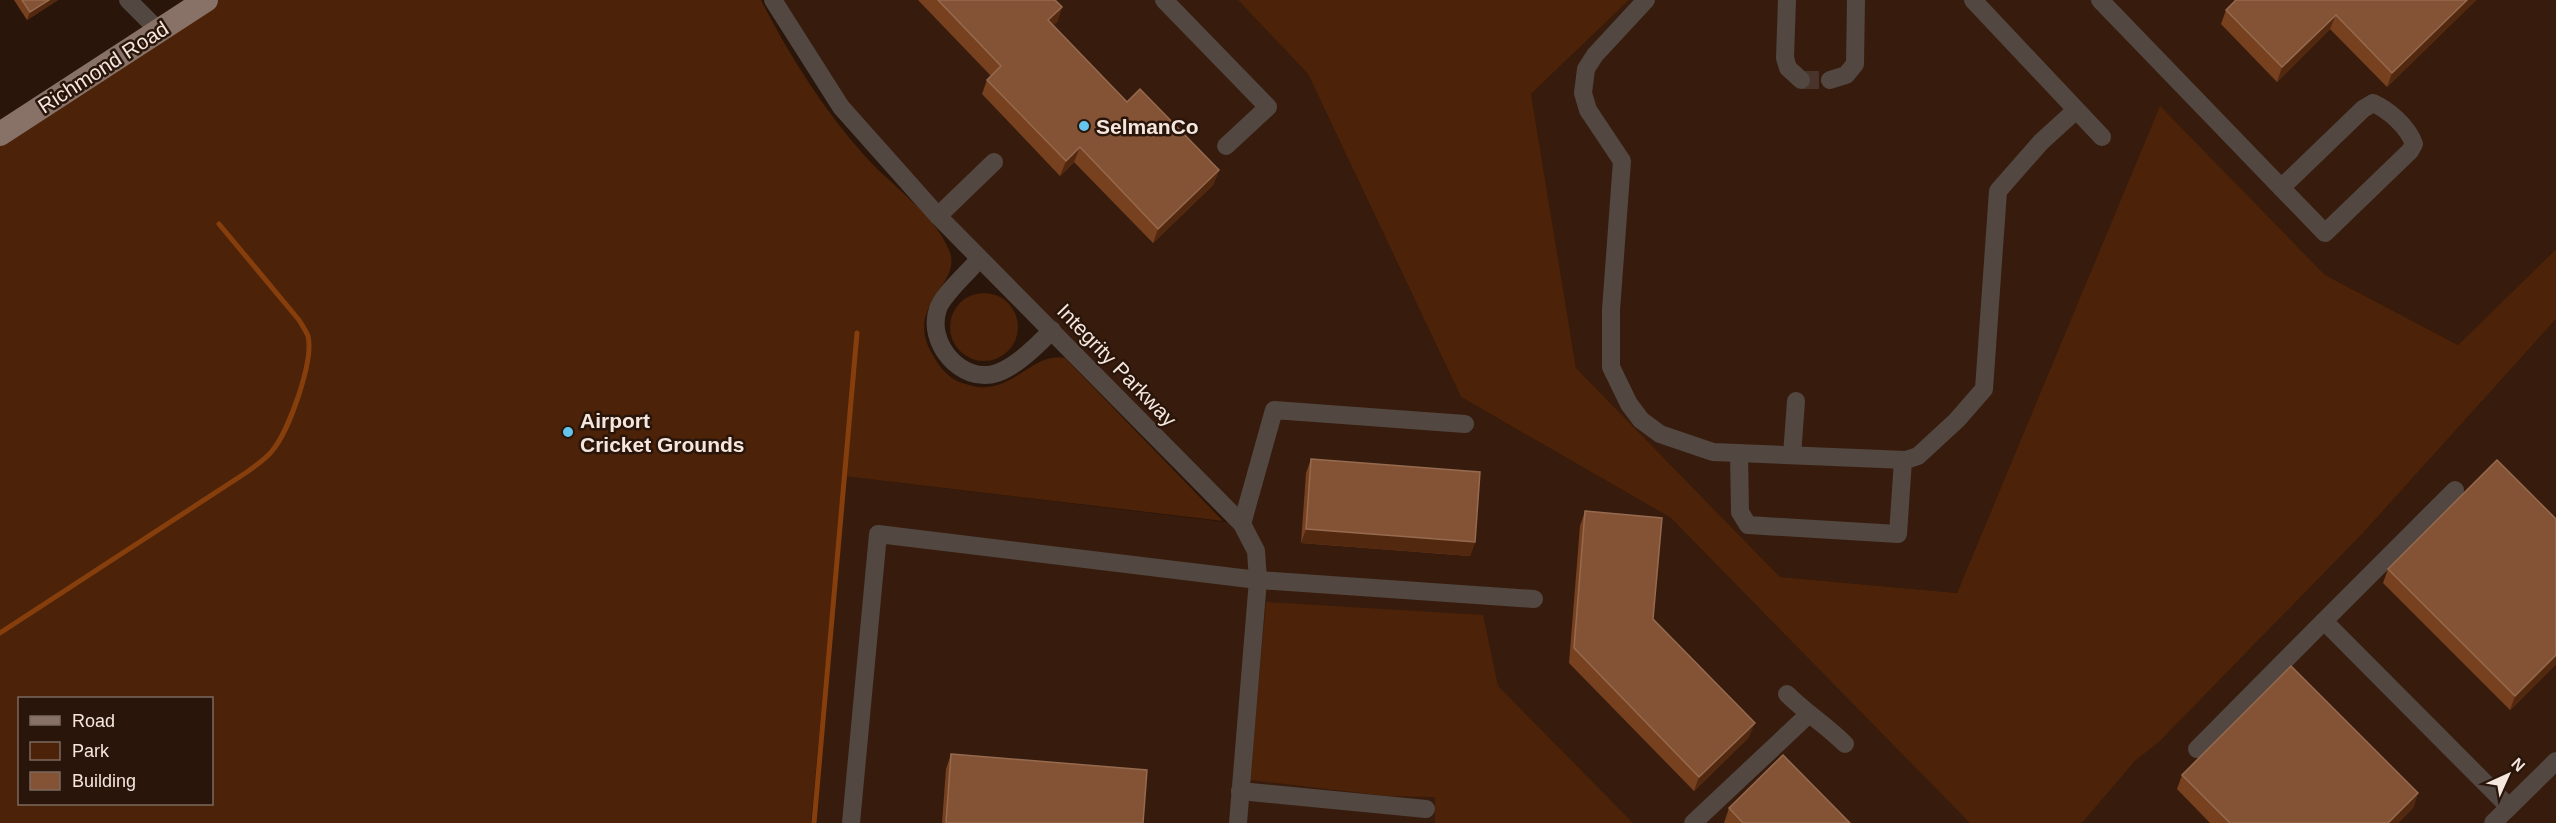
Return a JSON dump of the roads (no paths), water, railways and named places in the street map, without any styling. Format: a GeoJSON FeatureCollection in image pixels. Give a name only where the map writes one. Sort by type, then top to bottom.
{"type":"FeatureCollection","features":[{"type":"Feature","properties":{"kind":"main road","name":"Richmond Road"},"geometry":{"type":"LineString","coordinates":[[0,134],[206,0]]}},
{"type":"Feature","properties":{"kind":"street"},"geometry":{"type":"LineString","coordinates":[[128,0],[159,31]]}},
{"type":"Feature","properties":{"kind":"street","name":"Integrity Parkway"},"geometry":{"type":"LineString","coordinates":[[773,0],[841,107],[979,259],[1242,524],[1256,551],[1258,580],[1238,823]]}},
{"type":"Feature","properties":{"kind":"street"},"geometry":{"type":"LineString","coordinates":[[1164,0],[1268,107],[1226,146]]}},
{"type":"Feature","properties":{"kind":"street"},"geometry":{"type":"LineString","coordinates":[[1646,0],[1596,54],[1586,69],[1583,93],[1588,110],[1622,161],[1611,310],[1611,367],[1629,404],[1641,420],[1660,434],[1713,452],[1903,460],[1918,456],[1957,420],[1984,389],[1998,191],[2041,142],[2075,111]]}},
{"type":"Feature","properties":{"kind":"street"},"geometry":{"type":"LineString","coordinates":[[1787,0],[1785,58],[1788,68],[1801,80]]}},
{"type":"Feature","properties":{"kind":"street"},"geometry":{"type":"LineString","coordinates":[[1830,80],[1846,75],[1855,64],[1856,0]]}},
{"type":"Feature","properties":{"kind":"street"},"geometry":{"type":"LineString","coordinates":[[1973,0],[2075,111],[2102,137]]}},
{"type":"Feature","properties":{"kind":"street"},"geometry":{"type":"LineString","coordinates":[[2100,0],[2281,188],[2325,233],[2410,151],[2414,144],[2411,135],[2384,108],[2373,103],[2363,109],[2281,188]]}},
{"type":"Feature","properties":{"kind":"street"},"geometry":{"type":"LineString","coordinates":[[939,216],[994,162]]}},
{"type":"Feature","properties":{"kind":"street"},"geometry":{"type":"LineString","coordinates":[[979,259],[938,307],[934,326],[941,347],[954,363],[973,374],[997,373],[1037,345],[1052,330]]}},
{"type":"Feature","properties":{"kind":"street"},"geometry":{"type":"LineString","coordinates":[[1792,455],[1796,401]]}},
{"type":"Feature","properties":{"kind":"street"},"geometry":{"type":"LineString","coordinates":[[1242,524],[1274,410],[1465,424]]}},
{"type":"Feature","properties":{"kind":"street"},"geometry":{"type":"LineString","coordinates":[[1739,453],[1740,512],[1748,525],[1898,534],[1903,460]]}},
{"type":"Feature","properties":{"kind":"street"},"geometry":{"type":"LineString","coordinates":[[2197,749],[2455,490]]}},
{"type":"Feature","properties":{"kind":"street"},"geometry":{"type":"LineString","coordinates":[[851,823],[878,534],[1258,580],[1534,599]]}},
{"type":"Feature","properties":{"kind":"street"},"geometry":{"type":"LineString","coordinates":[[2324,621],[2509,807]]}},
{"type":"Feature","properties":{"kind":"street"},"geometry":{"type":"LineString","coordinates":[[1787,694],[1808,715],[1823,722],[1845,744]]}},
{"type":"Feature","properties":{"kind":"street"},"geometry":{"type":"LineString","coordinates":[[1693,823],[1808,715]]}},
{"type":"Feature","properties":{"kind":"street"},"geometry":{"type":"LineString","coordinates":[[2493,823],[2556,761]]}},
{"type":"Feature","properties":{"kind":"street"},"geometry":{"type":"LineString","coordinates":[[1240,791],[1426,809]]}},
{"type":"Feature","properties":{"kind":"waterway"},"geometry":{"type":"LineString","coordinates":[[0,633],[247,472],[267,457],[286,428],[304,378],[309,347],[308,336],[299,320],[219,224]]}},
{"type":"Feature","properties":{"kind":"waterway"},"geometry":{"type":"LineString","coordinates":[[814,823],[857,333]]}},
{"type":"Feature","properties":{"kind":"tunnel"},"geometry":{"type":"LineString","coordinates":[[1801,80],[1830,80]]}},
{"type":"Feature","properties":{"kind":"place","name":"SelmanCo"},"geometry":{"type":"Point","coordinates":[1084,126]}},
{"type":"Feature","properties":{"kind":"place","name":"Airport Cricket Grounds"},"geometry":{"type":"Point","coordinates":[568,432]}}]}
